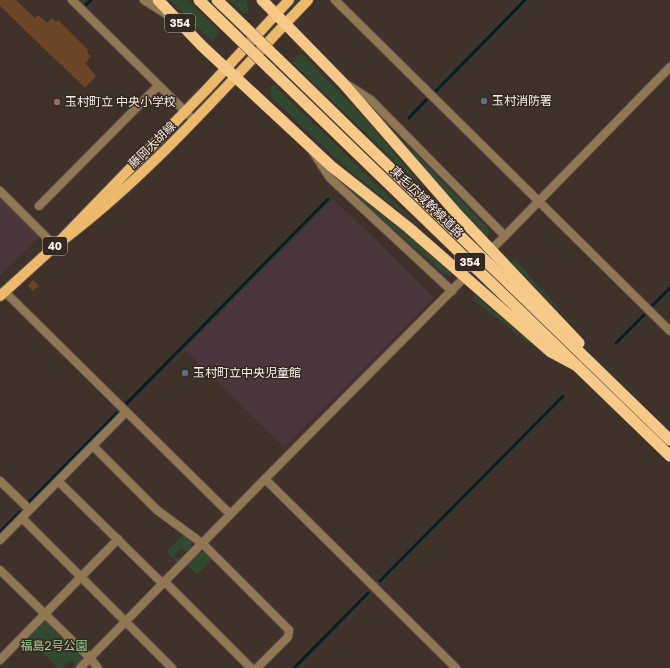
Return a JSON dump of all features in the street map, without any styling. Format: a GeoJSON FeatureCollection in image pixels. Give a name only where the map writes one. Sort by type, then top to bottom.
{"type":"FeatureCollection","features":[{"type":"Feature","properties":{"kind":"highway","name":"354"},"geometry":{"type":"LineString","coordinates":[[158,0],[216,59],[351,183],[409,228],[551,352],[577,366]]}},
{"type":"Feature","properties":{"kind":"highway","name":"東毛広域幹線道路"},"geometry":{"type":"LineString","coordinates":[[199,0],[670,456]]}},
{"type":"Feature","properties":{"kind":"highway","name":"東毛広域幹線道路"},"geometry":{"type":"LineString","coordinates":[[217,0],[670,440]]}},
{"type":"Feature","properties":{"kind":"highway","name":"354"},"geometry":{"type":"LineString","coordinates":[[262,0],[343,83],[453,209],[581,344],[602,375]]}},
{"type":"Feature","properties":{"kind":"main road","name":"藤岡大胡線"},"geometry":{"type":"LineString","coordinates":[[2,294],[55,246],[131,183],[232,74],[277,34],[281,18],[289,0]]}},
{"type":"Feature","properties":{"kind":"main road"},"geometry":{"type":"LineString","coordinates":[[281,18],[295,0]]}},
{"type":"Feature","properties":{"kind":"main road","name":"藤岡大胡線"},"geometry":{"type":"LineString","coordinates":[[232,74],[234,60],[281,18],[308,0]]}},
{"type":"Feature","properties":{"kind":"main road"},"geometry":{"type":"LineString","coordinates":[[277,34],[294,32]]}},
{"type":"Feature","properties":{"kind":"main road"},"geometry":{"type":"LineString","coordinates":[[216,59],[234,60]]}},
{"type":"Feature","properties":{"kind":"main road","name":"藤岡大胡線"},"geometry":{"type":"LineString","coordinates":[[55,246],[105,194],[191,117]]}},
{"type":"Feature","properties":{"kind":"street"},"geometry":{"type":"LineString","coordinates":[[72,0],[191,117]]}},
{"type":"Feature","properties":{"kind":"street"},"geometry":{"type":"LineString","coordinates":[[144,0],[175,18]]}},
{"type":"Feature","properties":{"kind":"street"},"geometry":{"type":"LineString","coordinates":[[334,0],[670,331]]}},
{"type":"Feature","properties":{"kind":"street"},"geometry":{"type":"LineString","coordinates":[[494,247],[670,68]]}},
{"type":"Feature","properties":{"kind":"street"},"geometry":{"type":"LineString","coordinates":[[343,83],[371,100],[505,236]]}},
{"type":"Feature","properties":{"kind":"street"},"geometry":{"type":"LineString","coordinates":[[39,206],[158,86]]}},
{"type":"Feature","properties":{"kind":"street"},"geometry":{"type":"LineString","coordinates":[[308,145],[330,178],[452,291]]}},
{"type":"Feature","properties":{"kind":"street"},"geometry":{"type":"LineString","coordinates":[[0,191],[55,246]]}},
{"type":"Feature","properties":{"kind":"street"},"geometry":{"type":"LineString","coordinates":[[80,668],[203,544],[230,514],[463,280]]}},
{"type":"Feature","properties":{"kind":"street"},"geometry":{"type":"LineString","coordinates":[[2,294],[230,514]]}},
{"type":"Feature","properties":{"kind":"street"},"geometry":{"type":"LineString","coordinates":[[0,540],[126,412]]}},
{"type":"Feature","properties":{"kind":"street"},"geometry":{"type":"LineString","coordinates":[[92,446],[157,510],[203,544],[289,630],[288,637],[257,668]]}},
{"type":"Feature","properties":{"kind":"street"},"geometry":{"type":"LineString","coordinates":[[265,479],[456,668]]}},
{"type":"Feature","properties":{"kind":"street"},"geometry":{"type":"LineString","coordinates":[[0,481],[29,510]]}},
{"type":"Feature","properties":{"kind":"street"},"geometry":{"type":"LineString","coordinates":[[58,481],[251,668]]}},
{"type":"Feature","properties":{"kind":"street"},"geometry":{"type":"LineString","coordinates":[[22,518],[172,668]]}},
{"type":"Feature","properties":{"kind":"street"},"geometry":{"type":"LineString","coordinates":[[3,668],[0,657],[118,540]]}},
{"type":"Feature","properties":{"kind":"street"},"geometry":{"type":"LineString","coordinates":[[0,570],[90,658],[98,668]]}},
{"type":"Feature","properties":{"kind":"shaded area"},"geometry":{"type":"Polygon","coordinates":[[[0,198],[39,237],[0,275],[0,198]]]}},
{"type":"Feature","properties":{"kind":"shaded area"},"geometry":{"type":"Polygon","coordinates":[[[333,199],[434,298],[284,447],[184,349],[333,199]]]}},
{"type":"Feature","properties":{"kind":"green space"},"geometry":{"type":"Polygon","coordinates":[[[170,0],[187,0],[220,32],[212,41],[170,0]]]}},
{"type":"Feature","properties":{"kind":"green space"},"geometry":{"type":"Polygon","coordinates":[[[229,0],[246,0],[249,13],[243,13],[229,0]]]}},
{"type":"Feature","properties":{"kind":"green space"},"geometry":{"type":"Polygon","coordinates":[[[301,53],[372,126],[426,191],[292,62],[301,53]]]}},
{"type":"Feature","properties":{"kind":"green space"},"geometry":{"type":"Polygon","coordinates":[[[274,85],[422,229],[351,172],[272,98],[270,87],[274,85]]]}},
{"type":"Feature","properties":{"kind":"green space"},"geometry":{"type":"Polygon","coordinates":[[[371,108],[486,226],[489,231],[487,240],[371,108]]]}},
{"type":"Feature","properties":{"kind":"green space"},"geometry":{"type":"Polygon","coordinates":[[[337,177],[400,225],[455,273],[449,275],[442,272],[378,215],[376,216],[336,178],[337,177]]]}},
{"type":"Feature","properties":{"kind":"green space"},"geometry":{"type":"Polygon","coordinates":[[[515,259],[577,329],[511,262],[515,259]]]}},
{"type":"Feature","properties":{"kind":"green space"},"geometry":{"type":"Polygon","coordinates":[[[475,295],[555,363],[476,302],[473,298],[475,295]]]}},
{"type":"Feature","properties":{"kind":"green space"},"geometry":{"type":"Polygon","coordinates":[[[184,534],[191,538],[191,547],[186,552],[181,548],[174,555],[178,560],[177,562],[166,552],[184,534]]]}},
{"type":"Feature","properties":{"kind":"green space"},"geometry":{"type":"Polygon","coordinates":[[[197,552],[205,552],[212,559],[197,575],[186,564],[197,552]]]}},
{"type":"Feature","properties":{"kind":"green space","name":"福島2号公園"},"geometry":{"type":"Polygon","coordinates":[[[43,623],[48,623],[80,655],[81,660],[76,665],[70,660],[62,668],[58,668],[28,638],[43,623]]]}},
{"type":"Feature","properties":{"kind":"building"},"geometry":{"type":"Polygon","coordinates":[[[0,0],[16,0],[35,18],[38,15],[47,23],[52,18],[56,22],[58,20],[88,50],[87,52],[91,57],[85,63],[96,76],[85,88],[0,6],[0,0]]]}},
{"type":"Feature","properties":{"kind":"building"},"geometry":{"type":"Polygon","coordinates":[[[33,280],[39,286],[33,291],[28,286],[33,280]]]}},
{"type":"Feature","properties":{"kind":"waterway"},"geometry":{"type":"LineString","coordinates":[[86,5],[91,0]]}},
{"type":"Feature","properties":{"kind":"waterway"},"geometry":{"type":"LineString","coordinates":[[436,91],[525,0]]}},
{"type":"Feature","properties":{"kind":"waterway"},"geometry":{"type":"LineString","coordinates":[[409,118],[426,100]]}},
{"type":"Feature","properties":{"kind":"waterway"},"geometry":{"type":"LineString","coordinates":[[126,404],[328,199]]}},
{"type":"Feature","properties":{"kind":"waterway"},"geometry":{"type":"LineString","coordinates":[[652,306],[670,288]]}},
{"type":"Feature","properties":{"kind":"waterway"},"geometry":{"type":"LineString","coordinates":[[616,343],[644,315]]}},
{"type":"Feature","properties":{"kind":"waterway"},"geometry":{"type":"LineString","coordinates":[[380,581],[563,396]]}},
{"type":"Feature","properties":{"kind":"waterway"},"geometry":{"type":"LineString","coordinates":[[29,502],[117,413]]}},
{"type":"Feature","properties":{"kind":"waterway"},"geometry":{"type":"LineString","coordinates":[[0,532],[20,512]]}},
{"type":"Feature","properties":{"kind":"waterway"},"geometry":{"type":"LineString","coordinates":[[294,668],[368,593]]}},
{"type":"Feature","properties":{"kind":"place","name":"玉村消防署"},"geometry":{"type":"Point","coordinates":[484,101]}},
{"type":"Feature","properties":{"kind":"place","name":"玉村町立 中央小学校"},"geometry":{"type":"Point","coordinates":[57,102]}},
{"type":"Feature","properties":{"kind":"place","name":"玉村町立中央児童館"},"geometry":{"type":"Point","coordinates":[185,373]}}]}
